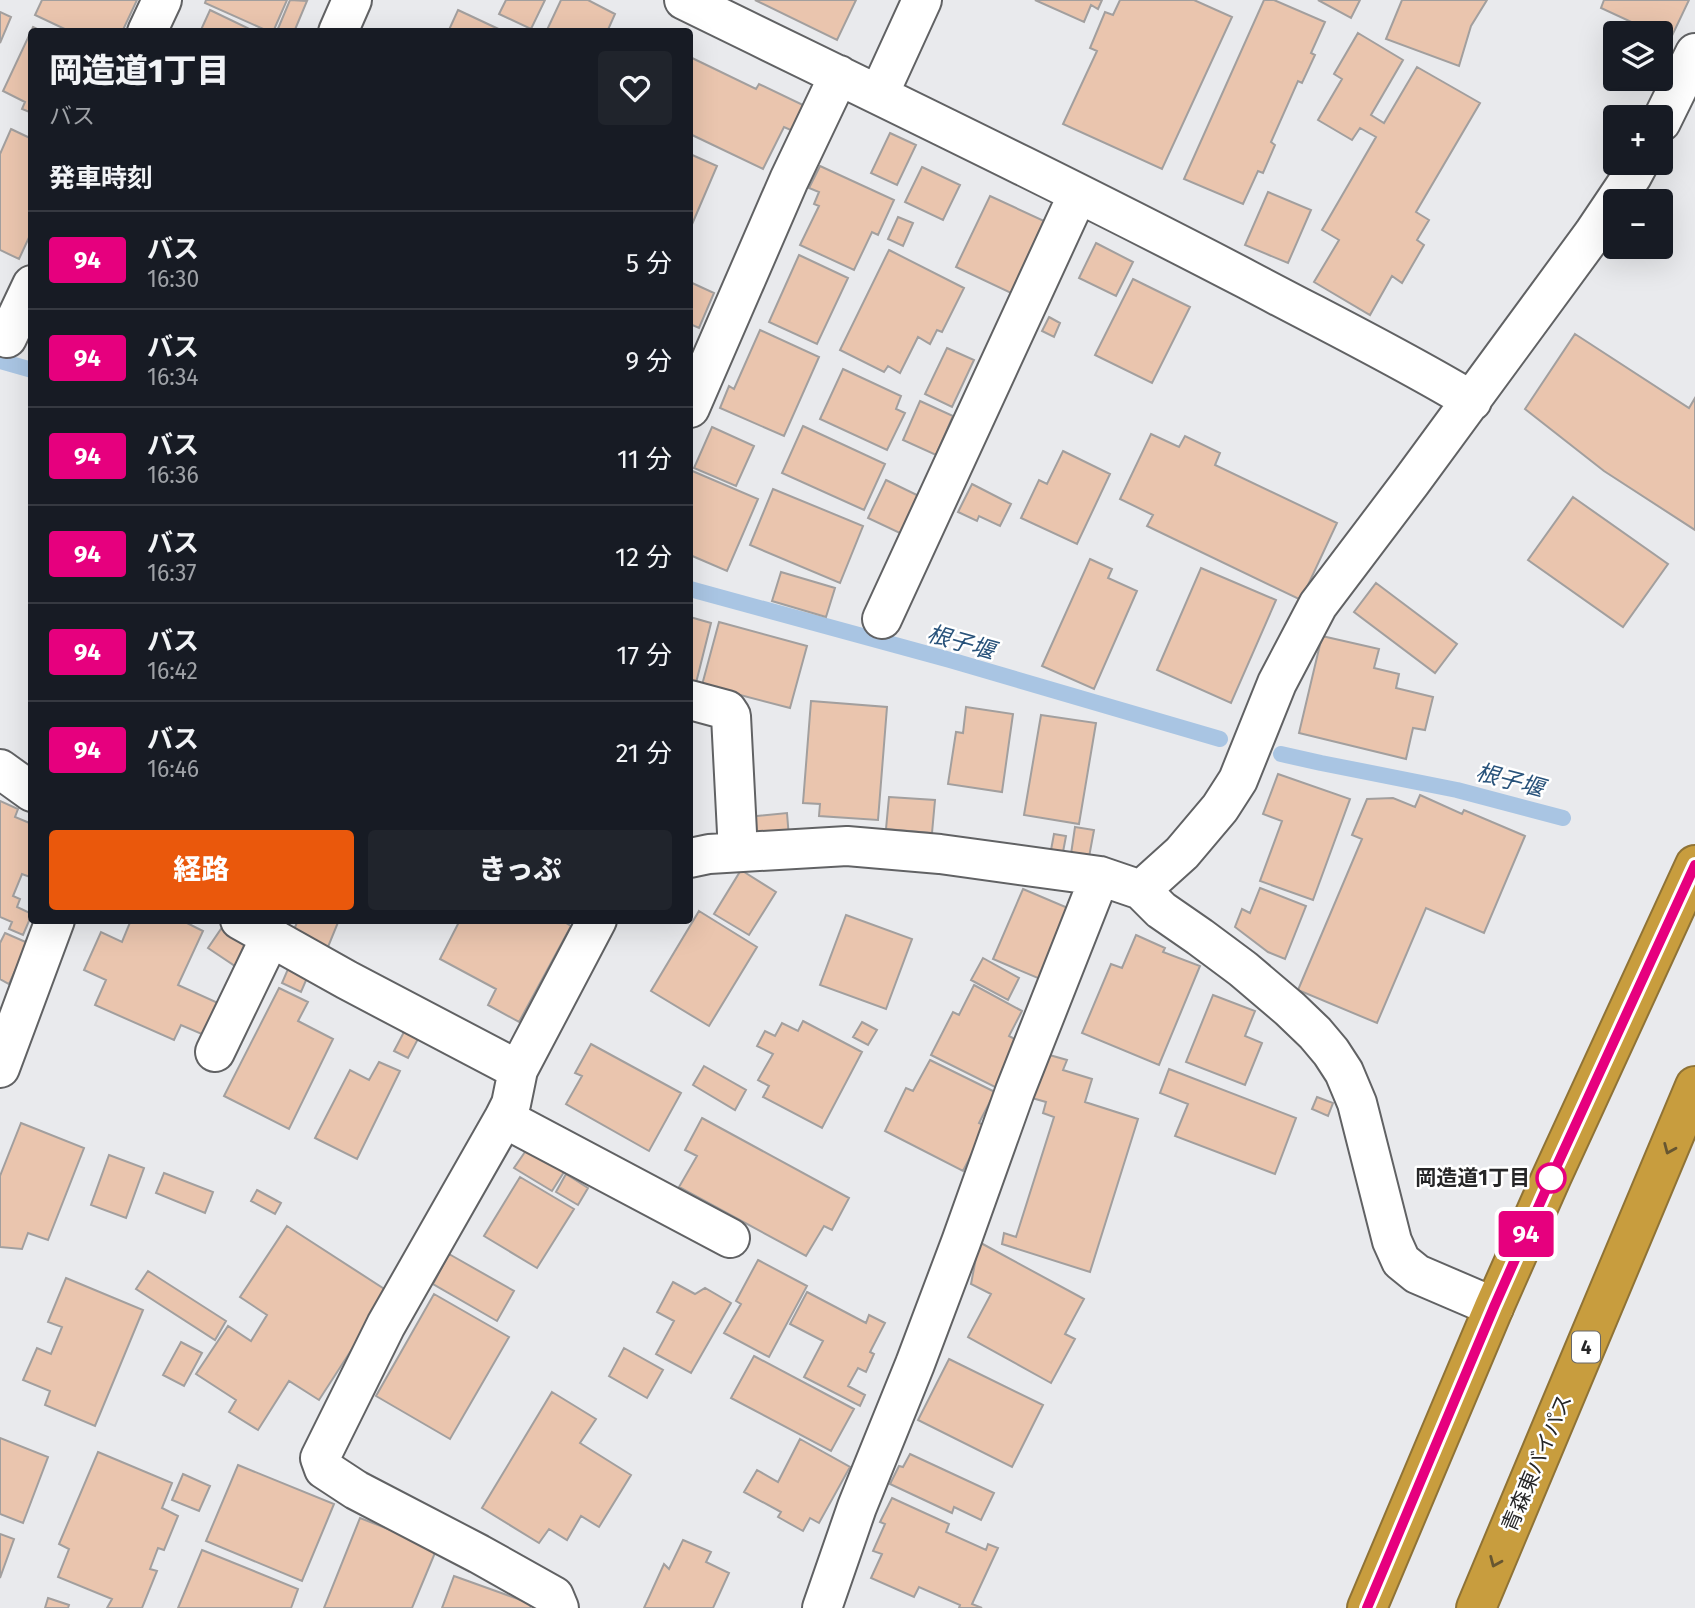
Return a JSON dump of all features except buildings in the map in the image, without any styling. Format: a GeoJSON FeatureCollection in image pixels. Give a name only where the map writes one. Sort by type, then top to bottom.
{"type":"FeatureCollection","features":[{"type":"Feature","properties":{"kind":"highway"},"geometry":{"type":"LineString","coordinates":[[1367,1608],[1494,1307],[1695,865]]}},
{"type":"Feature","properties":{"kind":"highway","name":"青森東バイパス"},"geometry":{"type":"LineString","coordinates":[[1476,1608],[1695,1086]]}},
{"type":"Feature","properties":{"kind":"street"},"geometry":{"type":"LineString","coordinates":[[149,28],[162,0]]}},
{"type":"Feature","properties":{"kind":"street"},"geometry":{"type":"LineString","coordinates":[[340,28],[352,0]]}},
{"type":"Feature","properties":{"kind":"street"},"geometry":{"type":"LineString","coordinates":[[684,0],[879,94],[1205,258],[1417,369],[1472,401]]}},
{"type":"Feature","properties":{"kind":"street"},"geometry":{"type":"LineString","coordinates":[[879,94],[922,0]]}},
{"type":"Feature","properties":{"kind":"street"},"geometry":{"type":"LineString","coordinates":[[1669,105],[1695,53]]}},
{"type":"Feature","properties":{"kind":"street"},"geometry":{"type":"LineString","coordinates":[[693,401],[789,180],[839,75]]}},
{"type":"Feature","properties":{"kind":"street"},"geometry":{"type":"LineString","coordinates":[[1141,890],[1181,853],[1220,808],[1238,780],[1277,683],[1318,605],[1472,401],[1633,175]]}},
{"type":"Feature","properties":{"kind":"street"},"geometry":{"type":"LineString","coordinates":[[882,619],[1079,194]]}},
{"type":"Feature","properties":{"kind":"street"},"geometry":{"type":"LineString","coordinates":[[7,338],[28,293]]}},
{"type":"Feature","properties":{"kind":"street"},"geometry":{"type":"LineString","coordinates":[[693,702],[727,709],[731,716],[738,852]]}},
{"type":"Feature","properties":{"kind":"street"},"geometry":{"type":"LineString","coordinates":[[0,769],[28,789]]}},
{"type":"Feature","properties":{"kind":"street"},"geometry":{"type":"LineString","coordinates":[[693,857],[709,854],[847,846],[1025,864],[1100,876],[1141,890],[1161,910],[1243,969],[1290,1009],[1331,1052],[1344,1072],[1357,1103],[1392,1241],[1401,1261],[1416,1274],[1494,1307]]}},
{"type":"Feature","properties":{"kind":"street"},"geometry":{"type":"LineString","coordinates":[[822,1608],[857,1507],[915,1364],[1015,1091],[1100,876]]}},
{"type":"Feature","properties":{"kind":"street"},"geometry":{"type":"LineString","coordinates":[[0,1068],[54,924]]}},
{"type":"Feature","properties":{"kind":"street"},"geometry":{"type":"LineString","coordinates":[[559,1608],[554,1596],[356,1490],[324,1469],[320,1458],[386,1325],[504,1118],[511,1104],[518,1070],[595,924]]}},
{"type":"Feature","properties":{"kind":"street"},"geometry":{"type":"LineString","coordinates":[[215,1052],[255,929],[518,1070]]}},
{"type":"Feature","properties":{"kind":"street"},"geometry":{"type":"LineString","coordinates":[[504,1118],[730,1238]]}},
{"type":"Feature","properties":{"kind":"waterway","name":"根子堰"},"geometry":{"type":"LineString","coordinates":[[0,361],[28,369]]}},
{"type":"Feature","properties":{"kind":"waterway","name":"根子堰"},"geometry":{"type":"LineString","coordinates":[[693,590],[950,660],[1220,739]]}},
{"type":"Feature","properties":{"kind":"waterway","name":"根子堰"},"geometry":{"type":"LineString","coordinates":[[1281,754],[1457,790],[1563,818]]}},
{"type":"Feature","properties":{"kind":"bus line","name":"94"},"geometry":{"type":"LineString","coordinates":[[1367,1608],[1494,1307],[1695,865]]}},
{"type":"Feature","properties":{"kind":"place","name":"岡造道1丁目"},"geometry":{"type":"Point","coordinates":[1551,1178]}}]}
